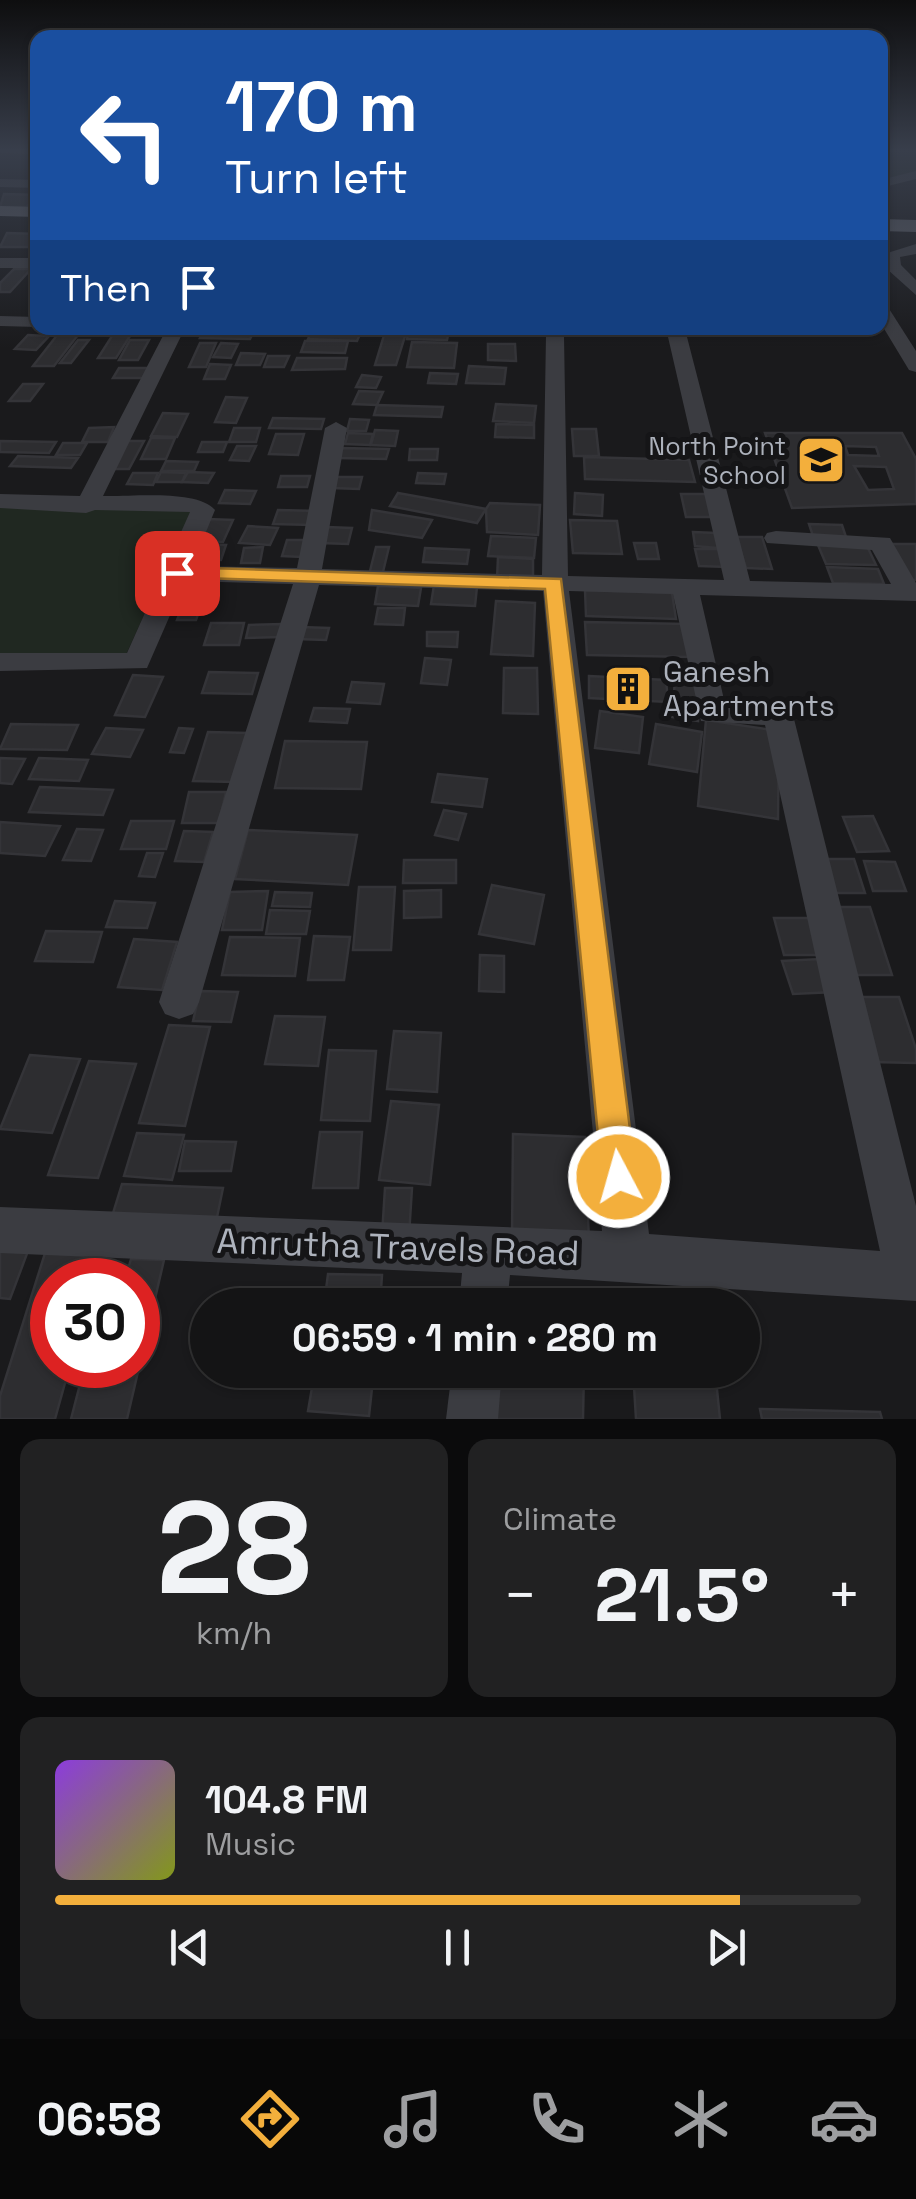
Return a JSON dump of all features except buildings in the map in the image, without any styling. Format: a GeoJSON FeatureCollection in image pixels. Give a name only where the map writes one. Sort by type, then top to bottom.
{"type":"FeatureCollection","features":[{"type":"Feature","properties":{"kind":"main road"},"geometry":{"type":"LineString","coordinates":[[0,221],[30,222]]}},
{"type":"Feature","properties":{"kind":"main road"},"geometry":{"type":"LineString","coordinates":[[888,225],[916,226]]}},
{"type":"Feature","properties":{"kind":"main road"},"geometry":{"type":"LineString","coordinates":[[888,234],[916,234]]}},
{"type":"Feature","properties":{"kind":"street"},"geometry":{"type":"LineString","coordinates":[[916,250],[892,254],[893,266],[916,290]]}},
{"type":"Feature","properties":{"kind":"street"},"geometry":{"type":"LineString","coordinates":[[0,262],[30,263]]}},
{"type":"Feature","properties":{"kind":"street"},"geometry":{"type":"LineString","coordinates":[[0,321],[30,322]]}},
{"type":"Feature","properties":{"kind":"street"},"geometry":{"type":"LineString","coordinates":[[888,328],[916,327]]}},
{"type":"Feature","properties":{"kind":"street"},"geometry":{"type":"LineString","coordinates":[[888,333],[916,366]]}},
{"type":"Feature","properties":{"kind":"street"},"geometry":{"type":"LineString","coordinates":[[86,506],[172,335]]}},
{"type":"Feature","properties":{"kind":"street"},"geometry":{"type":"LineString","coordinates":[[555,335],[554,583],[628,1256]]}},
{"type":"Feature","properties":{"kind":"street"},"geometry":{"type":"LineString","coordinates":[[677,335],[740,588]]}},
{"type":"Feature","properties":{"kind":"street"},"geometry":{"type":"LineString","coordinates":[[178,1002],[308,576],[336,428]]}},
{"type":"Feature","properties":{"kind":"street"},"geometry":{"type":"LineString","coordinates":[[0,501],[203,510],[136,662],[0,662]]}},
{"type":"Feature","properties":{"kind":"street"},"geometry":{"type":"LineString","coordinates":[[776,538],[881,542],[912,592]]}},
{"type":"Feature","properties":{"kind":"street"},"geometry":{"type":"LineString","coordinates":[[177,573],[912,592]]}},
{"type":"Feature","properties":{"kind":"street"},"geometry":{"type":"LineString","coordinates":[[684,586],[712,714],[778,715],[913,1277]]}},
{"type":"Feature","properties":{"kind":"street","name":"Amrutha Travels Road"},"geometry":{"type":"LineString","coordinates":[[0,1230],[628,1256],[913,1277]]}},
{"type":"Feature","properties":{"kind":"street"},"geometry":{"type":"LineString","coordinates":[[485,1288],[488,1252]]}},
{"type":"Feature","properties":{"kind":"street"},"geometry":{"type":"LineString","coordinates":[[472,1419],[475,1388]]}},
{"type":"Feature","properties":{"kind":"shaded area"},"geometry":{"type":"Polygon","coordinates":[[[0,497],[195,503],[124,659],[0,656],[0,497]]]}},
{"type":"Feature","properties":{"kind":"place","name":"North Point School"},"geometry":{"type":"Point","coordinates":[821,460]}},
{"type":"Feature","properties":{"kind":"place","name":"Ganesh Apartments"},"geometry":{"type":"Point","coordinates":[628,689]}},
{"type":"Feature","properties":{"kind":"route"},"geometry":{"type":"LineString","coordinates":[[177,573],[554,583],[619,1177]]}}]}
